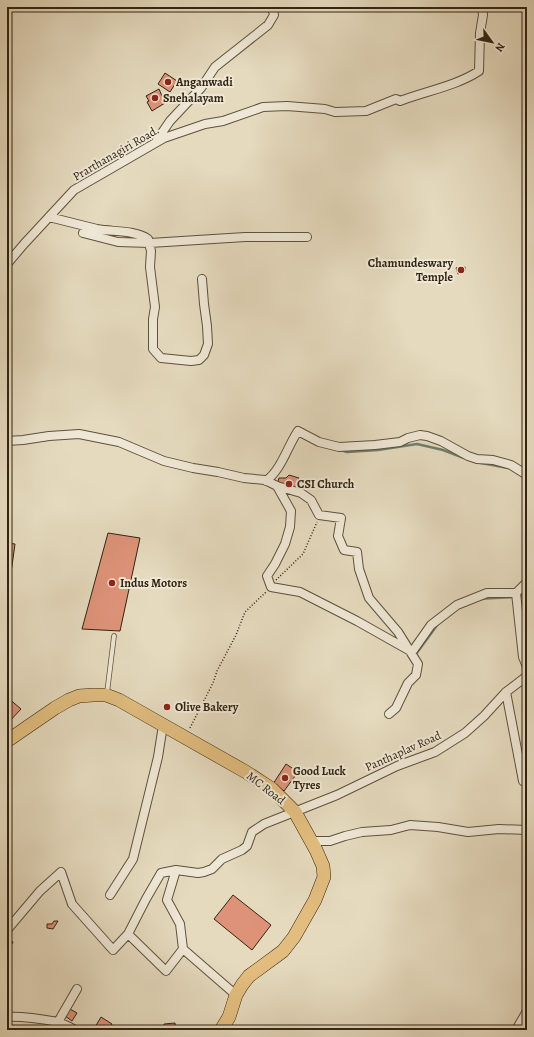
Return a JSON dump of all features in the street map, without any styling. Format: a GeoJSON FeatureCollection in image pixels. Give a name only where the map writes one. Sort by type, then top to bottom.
{"type":"FeatureCollection","features":[{"type":"Feature","properties":{"kind":"main road","name":"MC Road"},"geometry":{"type":"LineString","coordinates":[[7,741],[69,700],[79,696],[106,695],[119,700],[163,724],[246,772],[272,789],[295,812],[323,866],[324,877],[315,900],[294,937],[283,951],[250,976],[242,985],[236,995],[229,1017],[221,1030]]}},
{"type":"Feature","properties":{"kind":"street"},"geometry":{"type":"LineString","coordinates":[[155,143],[170,121],[201,88],[215,67],[268,25],[274,15],[272,7]]}},
{"type":"Feature","properties":{"kind":"street","name":"Prarthanagiri Road."},"geometry":{"type":"LineString","coordinates":[[7,264],[74,190],[164,138],[223,121],[263,107],[287,106],[325,109],[335,112],[366,111],[396,99],[400,101],[462,81],[479,71],[480,33],[483,15],[482,7]]}},
{"type":"Feature","properties":{"kind":"street"},"geometry":{"type":"LineString","coordinates":[[49,217],[99,229],[145,236],[148,239],[151,251],[150,267],[155,307],[153,319],[153,350],[161,358],[195,361],[200,360],[204,355],[208,344],[208,338],[202,279]]}},
{"type":"Feature","properties":{"kind":"street"},"geometry":{"type":"LineString","coordinates":[[83,233],[118,242],[150,243],[245,237],[307,237]]}},
{"type":"Feature","properties":{"kind":"street"},"geometry":{"type":"LineString","coordinates":[[266,481],[273,476],[298,431],[320,442],[339,447],[376,445],[400,442],[408,438],[427,436],[441,441],[468,456],[512,465],[527,475]]}},
{"type":"Feature","properties":{"kind":"street"},"geometry":{"type":"LineString","coordinates":[[7,441],[79,434],[119,442],[164,461],[186,467],[266,481],[301,493],[311,500],[319,515],[341,518],[338,536],[344,550],[357,552],[359,569],[369,598],[398,632],[412,652],[418,664],[416,675],[408,683],[396,708],[389,714]]}},
{"type":"Feature","properties":{"kind":"street"},"geometry":{"type":"LineString","coordinates":[[277,486],[291,511],[290,527],[284,544],[268,576],[271,586],[300,592],[357,621],[412,652]]}},
{"type":"Feature","properties":{"kind":"street"},"geometry":{"type":"LineString","coordinates":[[412,652],[431,625],[457,605],[487,593],[516,593],[527,582]]}},
{"type":"Feature","properties":{"kind":"street"},"geometry":{"type":"LineString","coordinates":[[516,593],[523,657],[527,666]]}},
{"type":"Feature","properties":{"kind":"street","name":"Panthaplav Road"},"geometry":{"type":"LineString","coordinates":[[176,870],[198,873],[212,869],[222,859],[242,850],[247,846],[252,832],[264,824],[337,795],[397,766],[435,752],[465,733],[484,716],[506,692],[527,676]]}},
{"type":"Feature","properties":{"kind":"street"},"geometry":{"type":"LineString","coordinates":[[506,692],[523,781]]}},
{"type":"Feature","properties":{"kind":"street"},"geometry":{"type":"LineString","coordinates":[[110,895],[133,859],[158,757],[163,724]]}},
{"type":"Feature","properties":{"kind":"street"},"geometry":{"type":"LineString","coordinates":[[311,841],[330,841],[362,832],[391,830],[410,825],[438,827],[468,832],[499,829],[527,830]]}},
{"type":"Feature","properties":{"kind":"street"},"geometry":{"type":"LineString","coordinates":[[7,930],[40,891],[61,872],[72,904],[113,950],[128,934],[161,873],[176,870],[167,900],[180,924],[183,949],[236,995]]}},
{"type":"Feature","properties":{"kind":"street"},"geometry":{"type":"LineString","coordinates":[[128,934],[166,971],[183,949]]}},
{"type":"Feature","properties":{"kind":"street"},"geometry":{"type":"LineString","coordinates":[[58,1022],[77,990]]}},
{"type":"Feature","properties":{"kind":"street"},"geometry":{"type":"LineString","coordinates":[[516,1030],[527,1011]]}},
{"type":"Feature","properties":{"kind":"street"},"geometry":{"type":"LineString","coordinates":[[7,1017],[29,1017],[58,1022],[75,1030]]}},
{"type":"Feature","properties":{"kind":"lane"},"geometry":{"type":"LineString","coordinates":[[106,695],[114,636]]}},
{"type":"Feature","properties":{"kind":"path"},"geometry":{"type":"LineString","coordinates":[[185,737],[213,683],[217,671],[236,635],[245,612],[265,594],[280,576],[303,554],[319,515]]}},
{"type":"Feature","properties":{"kind":"building","name":"Anganwadi"},"geometry":{"type":"Polygon","coordinates":[[[165,73],[177,81],[170,92],[158,84],[165,73]]]}},
{"type":"Feature","properties":{"kind":"building","name":"Snehalayam"},"geometry":{"type":"Polygon","coordinates":[[[159,89],[165,103],[152,111],[147,102],[149,101],[146,96],[159,89]]]}},
{"type":"Feature","properties":{"kind":"building","name":"Chamundeswary Temple"},"geometry":{"type":"Polygon","coordinates":[[[459,267],[460,269],[465,267],[465,271],[458,274],[456,268],[459,267]]]}},
{"type":"Feature","properties":{"kind":"building","name":"CSI Church"},"geometry":{"type":"Polygon","coordinates":[[[289,475],[299,478],[295,490],[284,486],[278,481],[279,478],[286,478],[289,475]]]}},
{"type":"Feature","properties":{"kind":"building","name":"Indus Motors"},"geometry":{"type":"Polygon","coordinates":[[[108,533],[140,538],[120,631],[82,629],[108,533]]]}},
{"type":"Feature","properties":{"kind":"building"},"geometry":{"type":"Polygon","coordinates":[[[7,543],[15,544],[11,573],[7,572],[7,543]]]}},
{"type":"Feature","properties":{"kind":"building"},"geometry":{"type":"Polygon","coordinates":[[[7,697],[21,709],[7,724],[7,697]]]}},
{"type":"Feature","properties":{"kind":"building","name":"Good Luck Tyres"},"geometry":{"type":"Polygon","coordinates":[[[286,764],[298,772],[284,791],[273,784],[286,764]]]}},
{"type":"Feature","properties":{"kind":"building"},"geometry":{"type":"Polygon","coordinates":[[[233,895],[271,925],[252,950],[214,919],[233,895]]]}},
{"type":"Feature","properties":{"kind":"building"},"geometry":{"type":"Polygon","coordinates":[[[54,921],[58,921],[53,929],[47,928],[47,924],[52,924],[54,921]]]}},
{"type":"Feature","properties":{"kind":"building"},"geometry":{"type":"Polygon","coordinates":[[[7,938],[13,942],[9,949],[7,947],[7,938]]]}},
{"type":"Feature","properties":{"kind":"building"},"geometry":{"type":"Polygon","coordinates":[[[70,1009],[77,1013],[72,1021],[65,1016],[70,1009]]]}},
{"type":"Feature","properties":{"kind":"building"},"geometry":{"type":"Polygon","coordinates":[[[101,1017],[112,1024],[108,1030],[100,1030],[95,1027],[101,1017]]]}},
{"type":"Feature","properties":{"kind":"building"},"geometry":{"type":"Polygon","coordinates":[[[175,1023],[176,1030],[164,1030],[164,1024],[175,1023]]]}},
{"type":"Feature","properties":{"kind":"waterway"},"geometry":{"type":"LineString","coordinates":[[341,450],[347,452],[378,450],[417,444],[443,450],[464,458]]}},
{"type":"Feature","properties":{"kind":"waterway"},"geometry":{"type":"LineString","coordinates":[[476,462],[508,468]]}},
{"type":"Feature","properties":{"kind":"waterway"},"geometry":{"type":"LineString","coordinates":[[482,599],[516,597],[527,594]]}},
{"type":"Feature","properties":{"kind":"waterway"},"geometry":{"type":"LineString","coordinates":[[416,654],[438,624]]}},
{"type":"Feature","properties":{"kind":"place","name":"Anganwadi"},"geometry":{"type":"Point","coordinates":[168,82]}},
{"type":"Feature","properties":{"kind":"place","name":"Snehalayam"},"geometry":{"type":"Point","coordinates":[155,98]}},
{"type":"Feature","properties":{"kind":"place","name":"Chamundeswary Temple"},"geometry":{"type":"Point","coordinates":[461,270]}},
{"type":"Feature","properties":{"kind":"place","name":"CSI Church"},"geometry":{"type":"Point","coordinates":[289,484]}},
{"type":"Feature","properties":{"kind":"place","name":"Indus Motors"},"geometry":{"type":"Point","coordinates":[112,583]}},
{"type":"Feature","properties":{"kind":"place","name":"Olive Bakery"},"geometry":{"type":"Point","coordinates":[167,707]}},
{"type":"Feature","properties":{"kind":"place","name":"Good Luck Tyres"},"geometry":{"type":"Point","coordinates":[285,778]}}]}
